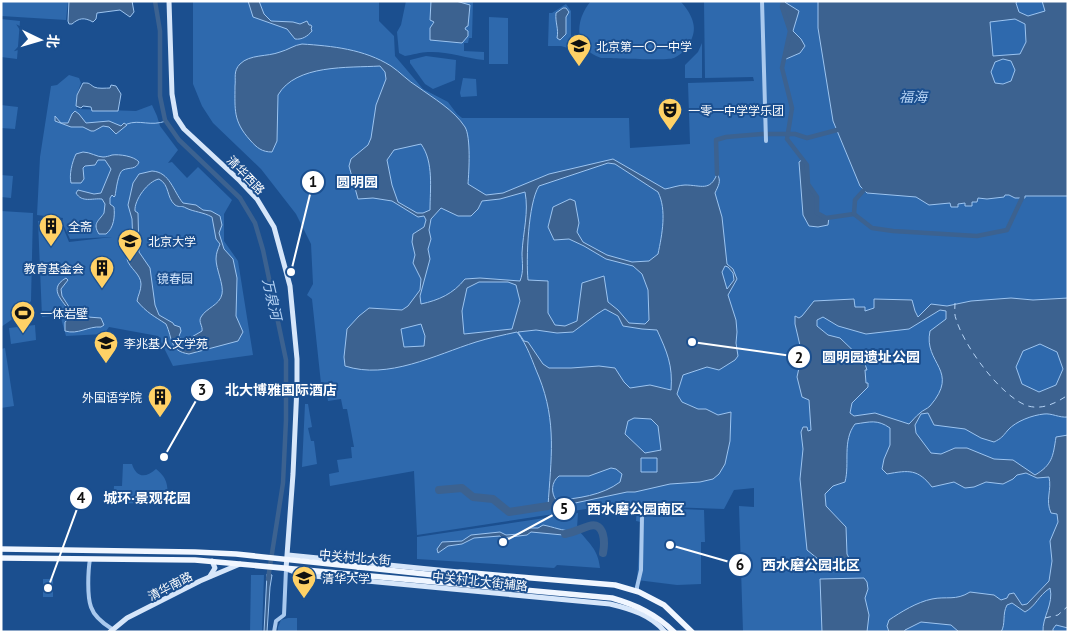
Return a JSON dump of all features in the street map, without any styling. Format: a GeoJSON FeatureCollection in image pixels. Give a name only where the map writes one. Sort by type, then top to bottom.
{"type":"FeatureCollection","features":[{"type":"Feature","properties":{"kind":"main road","name":"中关村北大街"},"geometry":{"type":"LineString","coordinates":[[1,549],[195,552],[276,559],[287,558],[360,568],[444,576],[461,572],[606,584],[637,592],[664,605],[692,632]]}},
{"type":"Feature","properties":{"kind":"main road","name":"中关村北大街"},"geometry":{"type":"LineString","coordinates":[[1,558],[212,561],[612,598],[648,612],[664,622],[674,632]]}},
{"type":"Feature","properties":{"kind":"main road"},"geometry":{"type":"LineString","coordinates":[[347,560],[360,568]]}},
{"type":"Feature","properties":{"kind":"street","name":"清华西路"},"geometry":{"type":"LineString","coordinates":[[169,1],[172,94],[176,116],[184,129],[257,199],[274,227],[290,286],[297,359],[297,386],[286,569]]}},
{"type":"Feature","properties":{"kind":"street"},"geometry":{"type":"LineString","coordinates":[[762,1],[766,141]]}},
{"type":"Feature","properties":{"kind":"street"},"geometry":{"type":"LineString","coordinates":[[637,592],[641,570],[642,516]]}},
{"type":"Feature","properties":{"kind":"street","name":"中关村北大街辅路"},"geometry":{"type":"LineString","coordinates":[[287,558],[347,560],[461,572]]}},
{"type":"Feature","properties":{"kind":"street"},"geometry":{"type":"LineString","coordinates":[[90,560],[88,568],[91,608],[111,630]]}},
{"type":"Feature","properties":{"kind":"street"},"geometry":{"type":"LineString","coordinates":[[208,578],[212,575],[215,568],[212,561]]}},
{"type":"Feature","properties":{"kind":"street","name":"清华南路"},"geometry":{"type":"LineString","coordinates":[[111,630],[127,618],[241,563]]}},
{"type":"Feature","properties":{"kind":"street","name":"中关村北大街辅路"},"geometry":{"type":"LineString","coordinates":[[286,569],[303,575],[610,604],[648,617],[665,632]]}},
{"type":"Feature","properties":{"kind":"street"},"geometry":{"type":"LineString","coordinates":[[274,632],[276,621],[284,615],[286,569]]}},
{"type":"Feature","properties":{"kind":"green space"},"geometry":{"type":"Polygon","coordinates":[[[1,1],[68,1],[66,20],[1,16],[1,1]]]}},
{"type":"Feature","properties":{"kind":"green space"},"geometry":{"type":"Polygon","coordinates":[[[193,1],[379,1],[379,21],[394,36],[395,56],[423,89],[448,102],[462,118],[629,118],[630,148],[690,144],[688,83],[754,81],[753,77],[705,78],[704,2],[1068,1],[1068,632],[743,632],[739,506],[754,507],[754,488],[734,490],[724,509],[612,505],[417,535],[414,471],[330,486],[329,474],[339,472],[337,460],[352,458],[351,447],[354,447],[347,409],[343,409],[341,399],[328,401],[327,392],[322,393],[312,299],[307,295],[313,284],[311,244],[296,214],[261,169],[213,123],[202,106],[193,84],[193,1]]]}},
{"type":"Feature","properties":{"kind":"green space"},"geometry":{"type":"Polygon","coordinates":[[[406,1],[473,1],[472,38],[469,38],[468,43],[464,43],[464,51],[484,52],[484,60],[435,52],[405,56],[399,53],[397,32],[401,25],[406,1]]]}},
{"type":"Feature","properties":{"kind":"green space"},"geometry":{"type":"Polygon","coordinates":[[[591,1],[680,1],[689,12],[693,21],[692,39],[684,51],[674,58],[601,58],[592,54],[581,41],[580,25],[582,17],[591,1]]]}},
{"type":"Feature","properties":{"kind":"green space"},"geometry":{"type":"Polygon","coordinates":[[[566,4],[571,11],[571,49],[561,46],[548,46],[549,13],[566,4]]]}},
{"type":"Feature","properties":{"kind":"green space"},"geometry":{"type":"Polygon","coordinates":[[[489,17],[508,18],[508,64],[489,64],[489,17]]]}},
{"type":"Feature","properties":{"kind":"green space"},"geometry":{"type":"Polygon","coordinates":[[[1,19],[20,21],[17,59],[1,57],[1,19]]]}},
{"type":"Feature","properties":{"kind":"green space"},"geometry":{"type":"Polygon","coordinates":[[[702,43],[702,78],[685,78],[685,65],[698,52],[702,43]]]}},
{"type":"Feature","properties":{"kind":"green space"},"geometry":{"type":"Polygon","coordinates":[[[426,56],[456,60],[455,80],[433,89],[425,84],[410,63],[410,60],[426,56]]]}},
{"type":"Feature","properties":{"kind":"green space","name":"镜春园"},"geometry":{"type":"Polygon","coordinates":[[[69,75],[79,78],[81,83],[76,97],[77,109],[136,111],[152,105],[160,126],[178,150],[168,163],[172,162],[187,178],[198,167],[232,200],[224,214],[224,241],[238,261],[253,355],[173,366],[158,336],[109,327],[104,334],[66,336],[60,315],[42,317],[38,221],[60,220],[69,242],[112,237],[70,239],[62,222],[63,218],[37,215],[40,157],[51,86],[57,85],[69,75]]]}},
{"type":"Feature","properties":{"kind":"green space"},"geometry":{"type":"Polygon","coordinates":[[[463,78],[476,79],[477,96],[461,97],[463,78]]]}},
{"type":"Feature","properties":{"kind":"green space"},"geometry":{"type":"Polygon","coordinates":[[[1,105],[18,107],[15,129],[1,128],[1,105]]]}},
{"type":"Feature","properties":{"kind":"green space"},"geometry":{"type":"Polygon","coordinates":[[[1,175],[13,176],[11,198],[1,197],[1,175]]]}},
{"type":"Feature","properties":{"kind":"green space"},"geometry":{"type":"Polygon","coordinates":[[[1,211],[33,213],[31,301],[1,327],[1,211]]]}},
{"type":"Feature","properties":{"kind":"green space","name":"一体岩壁"},"geometry":{"type":"Polygon","coordinates":[[[35,325],[36,340],[11,344],[9,328],[35,325]]]}},
{"type":"Feature","properties":{"kind":"green space"},"geometry":{"type":"Polygon","coordinates":[[[5,348],[14,406],[1,408],[1,349],[5,348]]]}},
{"type":"Feature","properties":{"kind":"green space"},"geometry":{"type":"Polygon","coordinates":[[[305,404],[308,404],[312,427],[308,428],[311,441],[314,441],[317,464],[302,467],[305,404]]]}},
{"type":"Feature","properties":{"kind":"green space"},"geometry":{"type":"Polygon","coordinates":[[[123,464],[132,464],[136,472],[141,475],[148,474],[156,469],[166,481],[168,504],[113,503],[114,486],[122,486],[123,464]]]}},
{"type":"Feature","properties":{"kind":"green space"},"geometry":{"type":"Polygon","coordinates":[[[637,507],[704,510],[705,542],[701,542],[701,584],[677,585],[637,580],[641,522],[636,521],[637,507]]]}},
{"type":"Feature","properties":{"kind":"green space"},"geometry":{"type":"Polygon","coordinates":[[[578,513],[577,528],[595,551],[600,568],[557,565],[554,568],[417,559],[417,537],[578,513]]]}},
{"type":"Feature","properties":{"kind":"green space"},"geometry":{"type":"Polygon","coordinates":[[[251,575],[264,575],[262,632],[250,632],[251,575]]]}},
{"type":"Feature","properties":{"kind":"green space"},"geometry":{"type":"Polygon","coordinates":[[[43,579],[53,579],[53,597],[43,597],[43,579]]]}},
{"type":"Feature","properties":{"kind":"green space"},"geometry":{"type":"Polygon","coordinates":[[[297,618],[297,632],[278,632],[281,620],[297,618]]]}},
{"type":"Feature","properties":{"kind":"water"},"geometry":{"type":"Polygon","coordinates":[[[69,1],[132,1],[134,12],[130,17],[120,10],[97,13],[96,19],[93,22],[82,19],[69,24],[69,1]]]}},
{"type":"Feature","properties":{"kind":"water"},"geometry":{"type":"Polygon","coordinates":[[[248,1],[259,1],[264,14],[271,21],[300,24],[307,21],[312,27],[312,31],[305,37],[295,39],[287,29],[253,17],[248,1]]]}},
{"type":"Feature","properties":{"kind":"water"},"geometry":{"type":"Polygon","coordinates":[[[431,1],[456,1],[470,5],[468,26],[465,29],[468,31],[468,36],[462,43],[430,40],[430,28],[434,22],[430,20],[431,1]]]}},
{"type":"Feature","properties":{"kind":"water"},"geometry":{"type":"Polygon","coordinates":[[[783,1],[799,11],[793,31],[805,46],[800,53],[786,59],[784,59],[790,31],[782,7],[783,1]]]}},
{"type":"Feature","properties":{"kind":"water","name":"福海"},"geometry":{"type":"Polygon","coordinates":[[[818,1],[1017,1],[1019,12],[1028,16],[1045,11],[1042,1],[1068,1],[1068,196],[1025,196],[1025,198],[1015,198],[1005,195],[1004,197],[987,199],[978,198],[977,202],[972,202],[972,206],[965,206],[965,203],[958,204],[958,207],[951,207],[950,203],[929,205],[916,197],[867,193],[860,186],[833,121],[818,28],[818,1]],[[1015,19],[990,22],[993,56],[1020,54],[1026,42],[1025,24],[1015,19]],[[1003,59],[995,62],[991,72],[995,83],[1003,84],[1011,81],[1015,70],[1011,61],[1003,59]]]}},
{"type":"Feature","properties":{"kind":"water"},"geometry":{"type":"Polygon","coordinates":[[[566,8],[569,12],[566,17],[566,34],[560,40],[557,38],[556,13],[566,8]]]}},
{"type":"Feature","properties":{"kind":"water"},"geometry":{"type":"Polygon","coordinates":[[[299,45],[348,49],[381,60],[437,100],[465,127],[469,154],[468,184],[486,195],[503,193],[549,174],[613,159],[665,189],[683,185],[708,185],[717,174],[719,181],[715,193],[722,217],[727,264],[733,269],[737,279],[728,295],[736,320],[738,356],[719,370],[707,367],[683,375],[677,394],[682,402],[698,409],[706,409],[718,415],[731,412],[730,441],[725,464],[719,474],[713,479],[700,482],[670,484],[561,506],[548,506],[551,425],[545,394],[539,377],[527,348],[517,332],[481,341],[395,368],[361,370],[345,366],[347,329],[359,316],[369,308],[402,310],[408,306],[420,290],[421,279],[413,263],[415,255],[412,242],[413,234],[424,227],[426,220],[424,216],[418,217],[392,201],[373,198],[358,199],[349,166],[351,159],[368,145],[371,138],[376,105],[386,79],[385,72],[380,66],[324,70],[297,78],[286,85],[278,95],[277,141],[272,152],[257,147],[244,133],[240,127],[235,109],[236,69],[244,61],[254,57],[275,54],[299,45]],[[421,144],[394,150],[387,160],[398,202],[417,213],[430,210],[430,167],[421,144]],[[608,163],[539,186],[535,194],[530,218],[527,259],[528,280],[548,281],[548,313],[555,325],[565,326],[577,321],[582,283],[604,276],[608,302],[629,323],[645,324],[649,320],[648,290],[642,274],[633,266],[606,259],[569,239],[554,240],[548,227],[553,207],[570,199],[575,201],[579,223],[577,232],[583,242],[607,255],[632,262],[649,261],[658,254],[662,231],[663,215],[658,192],[615,164],[608,163]],[[525,192],[500,199],[482,201],[478,209],[471,216],[458,216],[441,208],[431,219],[429,230],[431,239],[428,249],[430,259],[420,296],[421,304],[445,296],[456,289],[465,279],[480,278],[520,281],[526,215],[525,192]],[[725,266],[722,272],[727,289],[734,280],[733,273],[725,266]],[[479,282],[467,288],[462,311],[464,334],[512,329],[520,301],[516,285],[508,282],[479,282]],[[605,309],[573,332],[557,333],[536,330],[518,332],[524,341],[528,342],[543,364],[549,368],[599,366],[615,368],[630,388],[650,385],[671,390],[671,373],[668,359],[657,330],[623,326],[618,316],[605,309]],[[421,324],[401,329],[404,347],[424,346],[425,336],[421,324]],[[634,418],[628,421],[625,434],[645,453],[661,450],[658,426],[651,419],[634,418]],[[641,458],[641,472],[657,472],[657,458],[641,458]],[[611,468],[589,476],[559,476],[556,478],[553,494],[556,500],[572,499],[606,490],[620,482],[622,474],[616,469],[611,468]]]}},
{"type":"Feature","properties":{"kind":"water"},"geometry":{"type":"Polygon","coordinates":[[[83,83],[100,88],[110,88],[111,85],[116,86],[121,94],[118,111],[92,111],[91,107],[83,106],[81,108],[76,106],[77,95],[83,83]]]}},
{"type":"Feature","properties":{"kind":"water"},"geometry":{"type":"Polygon","coordinates":[[[75,111],[86,123],[109,121],[121,126],[124,123],[127,125],[116,134],[109,127],[103,126],[91,131],[83,127],[71,127],[55,121],[55,116],[61,123],[68,123],[75,111]]]}},
{"type":"Feature","properties":{"kind":"water"},"geometry":{"type":"Polygon","coordinates":[[[83,152],[103,157],[126,156],[134,158],[139,162],[132,168],[121,171],[115,196],[112,195],[110,198],[110,204],[114,207],[114,214],[111,229],[106,234],[99,234],[96,227],[97,222],[104,213],[105,204],[102,199],[84,199],[76,193],[78,190],[94,194],[101,193],[111,169],[105,160],[98,160],[95,165],[83,168],[84,179],[81,183],[71,183],[72,165],[76,154],[83,152]]]}},
{"type":"Feature","properties":{"kind":"water"},"geometry":{"type":"Polygon","coordinates":[[[803,159],[807,165],[808,184],[817,197],[817,213],[826,218],[829,217],[828,225],[809,226],[803,215],[799,162],[803,159]]]}},
{"type":"Feature","properties":{"kind":"water"},"geometry":{"type":"Polygon","coordinates":[[[152,171],[158,172],[167,178],[183,203],[196,205],[203,210],[211,211],[220,216],[222,225],[219,233],[224,249],[233,259],[237,278],[236,316],[243,332],[238,341],[189,354],[183,352],[178,350],[173,344],[166,324],[147,311],[137,301],[141,284],[127,259],[133,246],[132,219],[128,205],[133,183],[139,174],[152,171]],[[159,179],[150,183],[135,207],[135,211],[138,213],[139,252],[150,268],[155,305],[159,315],[180,327],[179,336],[181,339],[190,338],[202,331],[201,317],[221,298],[222,286],[216,259],[220,244],[216,239],[212,217],[175,205],[170,198],[165,184],[159,179]]]}},
{"type":"Feature","properties":{"kind":"water"},"geometry":{"type":"Polygon","coordinates":[[[66,278],[68,280],[61,289],[62,296],[75,316],[101,318],[104,325],[74,332],[65,331],[65,322],[72,316],[59,297],[57,287],[66,278]]]}},
{"type":"Feature","properties":{"kind":"water"},"geometry":{"type":"Polygon","coordinates":[[[1011,298],[1033,300],[1068,298],[1068,417],[1047,414],[1030,417],[1015,424],[994,442],[981,438],[965,429],[934,425],[928,413],[921,414],[915,425],[916,433],[931,453],[941,454],[955,448],[967,448],[994,459],[1013,460],[1035,475],[1045,468],[1051,460],[1056,437],[1068,435],[1068,628],[1056,625],[1053,632],[1043,632],[1051,594],[1050,588],[1025,612],[1012,603],[1007,605],[1001,632],[959,632],[951,625],[921,622],[904,632],[889,632],[887,626],[889,620],[926,600],[956,597],[970,592],[994,595],[1001,600],[1014,593],[1022,605],[1027,604],[1049,581],[1052,561],[1050,541],[1058,522],[1057,514],[1051,513],[1049,508],[1049,477],[1037,478],[1026,473],[1017,475],[1003,484],[986,482],[974,487],[965,488],[954,482],[932,487],[922,477],[912,472],[887,474],[882,469],[890,445],[890,428],[881,423],[855,424],[847,445],[845,482],[833,486],[825,494],[826,506],[846,527],[847,554],[852,564],[818,565],[818,559],[807,550],[800,479],[803,449],[801,432],[803,427],[807,427],[808,431],[811,430],[809,400],[802,397],[797,377],[802,354],[795,316],[799,318],[802,316],[814,301],[854,299],[855,307],[865,307],[865,311],[874,308],[874,299],[912,300],[918,317],[931,304],[947,306],[971,301],[1011,298]],[[940,310],[909,329],[866,334],[838,326],[823,317],[817,320],[817,326],[828,335],[840,338],[864,361],[867,370],[865,370],[868,387],[852,403],[850,413],[854,416],[875,413],[909,424],[930,406],[939,394],[942,384],[942,375],[931,352],[929,342],[930,331],[946,319],[946,311],[940,310]],[[1040,344],[1023,351],[1016,367],[1022,384],[1039,392],[1056,385],[1063,369],[1057,352],[1040,344]]]}},
{"type":"Feature","properties":{"kind":"water"},"geometry":{"type":"Polygon","coordinates":[[[543,525],[573,531],[574,533],[563,535],[531,532],[527,535],[502,538],[500,536],[474,538],[462,544],[448,546],[438,553],[437,549],[442,542],[462,541],[471,535],[500,532],[506,535],[519,534],[530,528],[538,528],[543,525]]]}},
{"type":"Feature","properties":{"kind":"water"},"geometry":{"type":"Polygon","coordinates":[[[267,574],[272,575],[267,632],[264,632],[267,574]]]}},
{"type":"Feature","properties":{"kind":"water"},"geometry":{"type":"Polygon","coordinates":[[[864,578],[868,589],[865,598],[869,615],[867,632],[822,632],[820,579],[864,578]]]}},
{"type":"Feature","properties":{"kind":"waterway","name":"万泉河"},"geometry":{"type":"LineString","coordinates":[[155,1],[160,31],[160,96],[165,120],[179,140],[240,198],[255,223],[263,250],[286,360],[283,483],[268,579]]}},
{"type":"Feature","properties":{"kind":"waterway"},"geometry":{"type":"LineString","coordinates":[[783,1],[782,7],[790,31],[782,68],[792,108],[787,139],[807,165],[808,184],[817,197],[817,213],[826,218],[854,214],[872,228],[977,236],[1007,230],[1022,198]]}},
{"type":"Feature","properties":{"kind":"waterway"},"geometry":{"type":"LineString","coordinates":[[127,124],[136,122],[160,123],[166,121]]}},
{"type":"Feature","properties":{"kind":"waterway"},"geometry":{"type":"LineString","coordinates":[[717,174],[716,140],[726,137],[762,134],[795,134],[807,138],[837,130]]}},
{"type":"Feature","properties":{"kind":"waterway"},"geometry":{"type":"LineString","coordinates":[[854,214],[855,200],[864,190]]}},
{"type":"Feature","properties":{"kind":"waterway"},"geometry":{"type":"LineString","coordinates":[[439,490],[462,488],[473,497],[493,499],[509,512],[548,506]]}},
{"type":"Feature","properties":{"kind":"waterway"},"geometry":{"type":"LineString","coordinates":[[565,534],[594,525],[603,534],[603,553]]}},
{"type":"Feature","properties":{"kind":"ferry route"},"geometry":{"type":"LineString","coordinates":[[955,303],[955,317],[975,356],[995,382],[1017,401],[1028,406],[1039,407],[1059,401],[1068,395]]}},
{"type":"Feature","properties":{"kind":"ferry route"},"geometry":{"type":"LineString","coordinates":[[1045,618],[1058,615],[1068,606]]}},
{"type":"Feature","properties":{"kind":"place","name":"北京第一〇一中学"},"geometry":{"type":"Point","coordinates":[579,67]}},
{"type":"Feature","properties":{"kind":"place","name":"一零一中学学乐团"},"geometry":{"type":"Point","coordinates":[670,131]}},
{"type":"Feature","properties":{"kind":"place","name":"全斋"},"geometry":{"type":"Point","coordinates":[51,247]}},
{"type":"Feature","properties":{"kind":"place","name":"北京大学"},"geometry":{"type":"Point","coordinates":[130,262]}},
{"type":"Feature","properties":{"kind":"place","name":"圆明园"},"geometry":{"type":"Point","coordinates":[291,272]}},
{"type":"Feature","properties":{"kind":"place","name":"教育基金会"},"geometry":{"type":"Point","coordinates":[102,289]}},
{"type":"Feature","properties":{"kind":"place","name":"一体岩壁"},"geometry":{"type":"Point","coordinates":[23,334]}},
{"type":"Feature","properties":{"kind":"place","name":"圆明园遗址公园"},"geometry":{"type":"Point","coordinates":[692,342]}},
{"type":"Feature","properties":{"kind":"place","name":"李兆基人文学苑"},"geometry":{"type":"Point","coordinates":[106,364]}},
{"type":"Feature","properties":{"kind":"place","name":"外国语学院"},"geometry":{"type":"Point","coordinates":[160,418]}},
{"type":"Feature","properties":{"kind":"place","name":"北大博雅国际酒店"},"geometry":{"type":"Point","coordinates":[164,457]}},
{"type":"Feature","properties":{"kind":"place","name":"西水磨公园南区"},"geometry":{"type":"Point","coordinates":[503,542]}},
{"type":"Feature","properties":{"kind":"place","name":"西水磨公园北区"},"geometry":{"type":"Point","coordinates":[670,545]}},
{"type":"Feature","properties":{"kind":"place","name":"城环·景观花园"},"geometry":{"type":"Point","coordinates":[48,588]}},
{"type":"Feature","properties":{"kind":"place","name":"清华大学"},"geometry":{"type":"Point","coordinates":[304,599]}}]}
